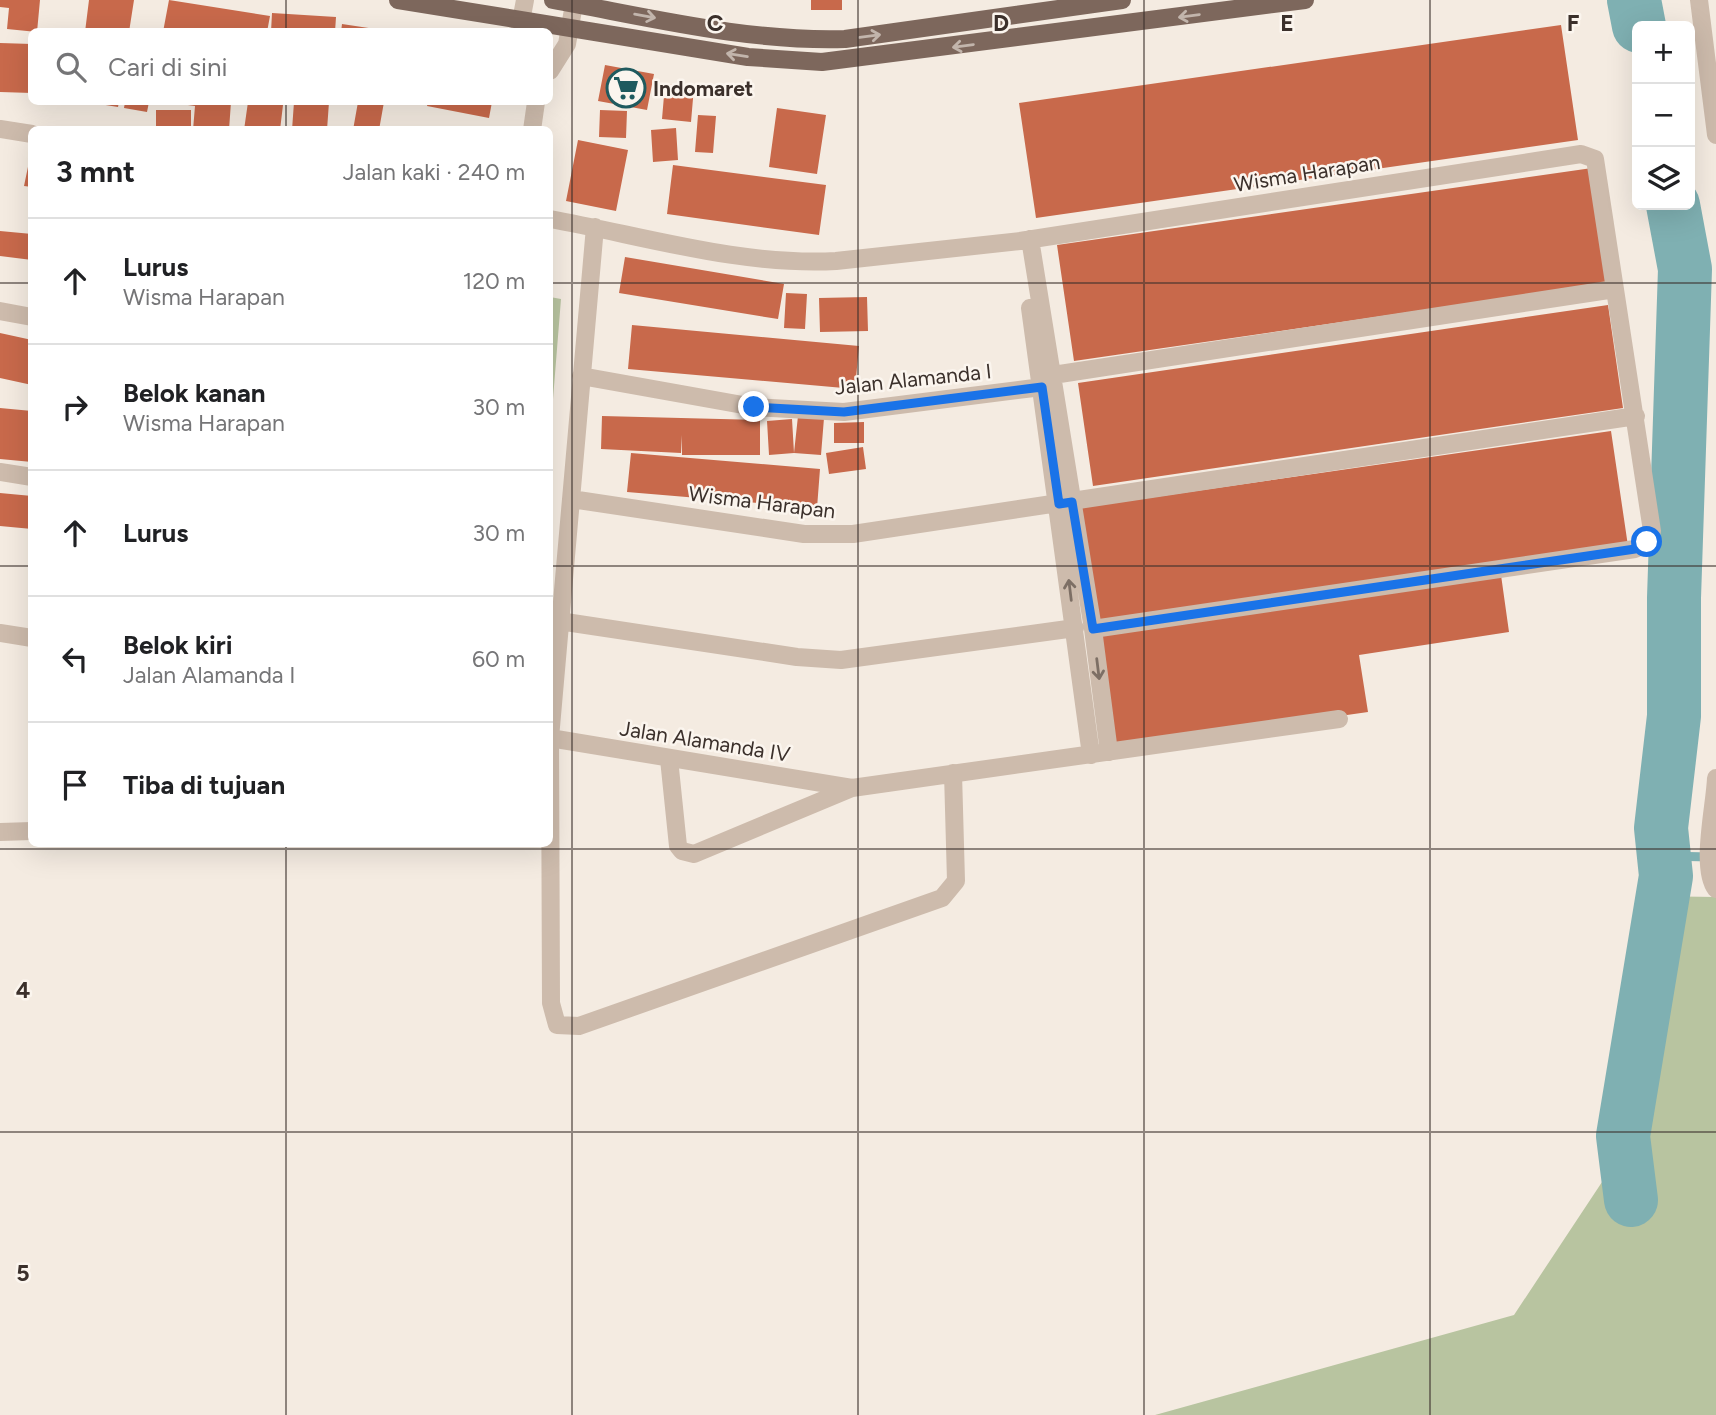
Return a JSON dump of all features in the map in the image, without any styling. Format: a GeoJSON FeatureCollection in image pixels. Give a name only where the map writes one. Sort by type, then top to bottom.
{"type":"FeatureCollection","features":[{"type":"Feature","properties":{"kind":"main road"},"geometry":{"type":"LineString","coordinates":[[398,0],[520,25],[570,27],[748,57],[822,62],[1305,0]]}},
{"type":"Feature","properties":{"kind":"main road"},"geometry":{"type":"LineString","coordinates":[[553,0],[758,35],[816,40],[859,37],[1122,0]]}},
{"type":"Feature","properties":{"kind":"street"},"geometry":{"type":"LineString","coordinates":[[520,25],[525,0]]}},
{"type":"Feature","properties":{"kind":"street"},"geometry":{"type":"LineString","coordinates":[[1699,0],[1716,135]]}},
{"type":"Feature","properties":{"kind":"street"},"geometry":{"type":"LineString","coordinates":[[553,67],[563,53],[574,4]]}},
{"type":"Feature","properties":{"kind":"street"},"geometry":{"type":"LineString","coordinates":[[533,126],[536,105]]}},
{"type":"Feature","properties":{"kind":"street"},"geometry":{"type":"LineString","coordinates":[[0,129],[28,133]]}},
{"type":"Feature","properties":{"kind":"street","name":"Wisma Harapan"},"geometry":{"type":"LineString","coordinates":[[553,220],[743,257],[805,263],[1025,240],[1581,153],[1592,156],[1599,167],[1652,531],[1647,542],[1639,547],[1084,629],[841,660],[797,657],[559,621]]}},
{"type":"Feature","properties":{"kind":"street"},"geometry":{"type":"LineString","coordinates":[[553,699],[594,227]]}},
{"type":"Feature","properties":{"kind":"street"},"geometry":{"type":"LineString","coordinates":[[1025,240],[1066,503],[1100,754]]}},
{"type":"Feature","properties":{"kind":"street"},"geometry":{"type":"LineString","coordinates":[[1047,381],[1615,289]]}},
{"type":"Feature","properties":{"kind":"street"},"geometry":{"type":"LineString","coordinates":[[0,311],[28,316]]}},
{"type":"Feature","properties":{"kind":"street","name":"Jalan Alamanda I"},"geometry":{"type":"LineString","coordinates":[[582,376],[754,407],[844,412],[1047,381]]}},
{"type":"Feature","properties":{"kind":"street","name":"Wisma Harapan"},"geometry":{"type":"LineString","coordinates":[[571,499],[816,534],[853,534],[1636,416]]}},
{"type":"Feature","properties":{"kind":"street"},"geometry":{"type":"LineString","coordinates":[[0,472],[28,476]]}},
{"type":"Feature","properties":{"kind":"street"},"geometry":{"type":"LineString","coordinates":[[0,633],[28,637]]}},
{"type":"Feature","properties":{"kind":"street"},"geometry":{"type":"LineString","coordinates":[[669,759],[678,846],[687,854],[702,852],[852,788],[1339,719]]}},
{"type":"Feature","properties":{"kind":"street","name":"Jalan Alamanda IV"},"geometry":{"type":"LineString","coordinates":[[553,739],[852,788]]}},
{"type":"Feature","properties":{"kind":"street"},"geometry":{"type":"LineString","coordinates":[[550,847],[551,1003],[557,1026],[568,1028],[911,912],[942,898],[956,881],[953,774]]}},
{"type":"Feature","properties":{"kind":"street"},"geometry":{"type":"LineString","coordinates":[[1713,884],[1710,850],[1714,829],[1716,778]]}},
{"type":"Feature","properties":{"kind":"street"},"geometry":{"type":"LineString","coordinates":[[0,832],[28,831]]}},
{"type":"Feature","properties":{"kind":"green space"},"geometry":{"type":"Polygon","coordinates":[[[553,298],[561,299],[553,399],[553,298]]]}},
{"type":"Feature","properties":{"kind":"green space"},"geometry":{"type":"Polygon","coordinates":[[[1650,896],[1716,897],[1716,1415],[1155,1415],[1514,1315],[1604,1179],[1650,896]]]}},
{"type":"Feature","properties":{"kind":"building"},"geometry":{"type":"Polygon","coordinates":[[[0,0],[40,0],[37,28],[28,28],[28,31],[7,29],[9,8],[0,7],[0,0]]]}},
{"type":"Feature","properties":{"kind":"building"},"geometry":{"type":"Polygon","coordinates":[[[89,0],[134,0],[130,28],[86,28],[89,0]]]}},
{"type":"Feature","properties":{"kind":"building"},"geometry":{"type":"Polygon","coordinates":[[[169,0],[270,16],[268,28],[164,28],[169,0]]]}},
{"type":"Feature","properties":{"kind":"building"},"geometry":{"type":"Polygon","coordinates":[[[811,0],[842,0],[842,10],[811,10],[811,0]]]}},
{"type":"Feature","properties":{"kind":"building"},"geometry":{"type":"Polygon","coordinates":[[[272,13],[336,17],[335,28],[271,28],[272,13]]]}},
{"type":"Feature","properties":{"kind":"building"},"geometry":{"type":"Polygon","coordinates":[[[342,24],[369,28],[342,28],[342,24]]]}},
{"type":"Feature","properties":{"kind":"building"},"geometry":{"type":"Polygon","coordinates":[[[1561,25],[1578,140],[1036,218],[1019,103],[1561,25]]]}},
{"type":"Feature","properties":{"kind":"building"},"geometry":{"type":"Polygon","coordinates":[[[0,43],[28,44],[28,93],[0,92],[0,43]]]}},
{"type":"Feature","properties":{"kind":"building","name":"Indomaret"},"geometry":{"type":"Polygon","coordinates":[[[605,65],[654,74],[647,110],[598,101],[605,65]]]}},
{"type":"Feature","properties":{"kind":"building"},"geometry":{"type":"Polygon","coordinates":[[[665,84],[694,87],[691,122],[662,119],[665,84]]]}},
{"type":"Feature","properties":{"kind":"building"},"geometry":{"type":"Polygon","coordinates":[[[124,105],[148,105],[147,112],[124,108],[124,105]]]}},
{"type":"Feature","properties":{"kind":"building"},"geometry":{"type":"Polygon","coordinates":[[[188,105],[231,105],[229,126],[193,126],[195,106],[188,105]]]}},
{"type":"Feature","properties":{"kind":"building"},"geometry":{"type":"Polygon","coordinates":[[[248,105],[283,105],[280,126],[245,126],[248,105]]]}},
{"type":"Feature","properties":{"kind":"building"},"geometry":{"type":"Polygon","coordinates":[[[294,105],[329,105],[327,126],[292,126],[294,105]]]}},
{"type":"Feature","properties":{"kind":"building"},"geometry":{"type":"Polygon","coordinates":[[[357,105],[383,105],[380,126],[354,126],[357,105]]]}},
{"type":"Feature","properties":{"kind":"building"},"geometry":{"type":"Polygon","coordinates":[[[427,105],[491,105],[489,118],[427,105]]]}},
{"type":"Feature","properties":{"kind":"building"},"geometry":{"type":"Polygon","coordinates":[[[777,108],[826,115],[817,174],[769,167],[777,108]]]}},
{"type":"Feature","properties":{"kind":"building"},"geometry":{"type":"Polygon","coordinates":[[[156,110],[191,110],[191,126],[156,126],[156,110]]]}},
{"type":"Feature","properties":{"kind":"building"},"geometry":{"type":"Polygon","coordinates":[[[600,110],[627,111],[626,138],[599,137],[600,110]]]}},
{"type":"Feature","properties":{"kind":"building"},"geometry":{"type":"Polygon","coordinates":[[[698,115],[716,116],[713,153],[695,152],[698,115]]]}},
{"type":"Feature","properties":{"kind":"building"},"geometry":{"type":"Polygon","coordinates":[[[676,128],[678,160],[653,162],[651,130],[676,128]]]}},
{"type":"Feature","properties":{"kind":"building"},"geometry":{"type":"Polygon","coordinates":[[[578,140],[628,150],[616,211],[566,201],[578,140]]]}},
{"type":"Feature","properties":{"kind":"building"},"geometry":{"type":"Polygon","coordinates":[[[673,165],[826,185],[819,235],[667,214],[673,165]]]}},
{"type":"Feature","properties":{"kind":"building"},"geometry":{"type":"Polygon","coordinates":[[[28,167],[28,186],[24,186],[28,167]]]}},
{"type":"Feature","properties":{"kind":"building"},"geometry":{"type":"Polygon","coordinates":[[[1592,168],[1609,283],[1074,361],[1057,245],[1592,168]]]}},
{"type":"Feature","properties":{"kind":"building"},"geometry":{"type":"Polygon","coordinates":[[[0,231],[28,234],[28,260],[0,256],[0,231]]]}},
{"type":"Feature","properties":{"kind":"building"},"geometry":{"type":"Polygon","coordinates":[[[625,257],[784,284],[778,319],[619,293],[625,257]]]}},
{"type":"Feature","properties":{"kind":"building"},"geometry":{"type":"Polygon","coordinates":[[[786,293],[807,294],[805,329],[784,328],[786,293]]]}},
{"type":"Feature","properties":{"kind":"building"},"geometry":{"type":"Polygon","coordinates":[[[867,297],[868,331],[820,332],[819,298],[867,297]]]}},
{"type":"Feature","properties":{"kind":"building"},"geometry":{"type":"Polygon","coordinates":[[[1608,305],[1623,408],[1093,486],[1078,383],[1608,305]]]}},
{"type":"Feature","properties":{"kind":"building"},"geometry":{"type":"Polygon","coordinates":[[[632,325],[859,346],[855,389],[628,369],[632,325]]]}},
{"type":"Feature","properties":{"kind":"building"},"geometry":{"type":"Polygon","coordinates":[[[0,333],[28,339],[28,384],[0,378],[0,333]]]}},
{"type":"Feature","properties":{"kind":"building"},"geometry":{"type":"Polygon","coordinates":[[[0,408],[28,411],[28,462],[0,459],[0,408]]]}},
{"type":"Feature","properties":{"kind":"building"},"geometry":{"type":"Polygon","coordinates":[[[602,416],[760,420],[760,455],[682,455],[682,435],[681,453],[601,449],[602,416]]]}},
{"type":"Feature","properties":{"kind":"building"},"geometry":{"type":"Polygon","coordinates":[[[798,416],[824,418],[821,455],[794,453],[798,416]]]}},
{"type":"Feature","properties":{"kind":"building"},"geometry":{"type":"Polygon","coordinates":[[[792,419],[794,453],[769,455],[767,421],[792,419]]]}},
{"type":"Feature","properties":{"kind":"building"},"geometry":{"type":"Polygon","coordinates":[[[864,422],[864,443],[834,443],[834,423],[864,422]]]}},
{"type":"Feature","properties":{"kind":"building"},"geometry":{"type":"Polygon","coordinates":[[[1611,431],[1628,546],[1095,623],[1078,508],[1611,431]]]}},
{"type":"Feature","properties":{"kind":"building"},"geometry":{"type":"Polygon","coordinates":[[[863,447],[866,469],[829,474],[826,453],[863,447]]]}},
{"type":"Feature","properties":{"kind":"building"},"geometry":{"type":"Polygon","coordinates":[[[631,453],[820,469],[817,508],[627,492],[631,453]]]}},
{"type":"Feature","properties":{"kind":"building"},"geometry":{"type":"Polygon","coordinates":[[[0,493],[28,496],[28,529],[0,526],[0,493]]]}},
{"type":"Feature","properties":{"kind":"building"},"geometry":{"type":"Polygon","coordinates":[[[1501,575],[1509,632],[1359,655],[1368,712],[1116,748],[1098,633],[1501,575]]]}},
{"type":"Feature","properties":{"kind":"waterway"},"geometry":{"type":"LineString","coordinates":[[1634,0],[1638,21]]}},
{"type":"Feature","properties":{"kind":"waterway"},"geometry":{"type":"LineString","coordinates":[[1631,1200],[1623,1136],[1666,876],[1661,828],[1674,716],[1674,598],[1685,269],[1674,210]]}},
{"type":"Feature","properties":{"kind":"waterway"},"geometry":{"type":"LineString","coordinates":[[1664,856],[1711,857]]}},
{"type":"Feature","properties":{"kind":"place","name":"Indomaret"},"geometry":{"type":"Point","coordinates":[626,88]}},
{"type":"Feature","properties":{"kind":"route"},"geometry":{"type":"LineString","coordinates":[[754,407],[844,412],[1042,387],[1059,504],[1072,502],[1093,629],[1635,549],[1647,542]]}}]}
